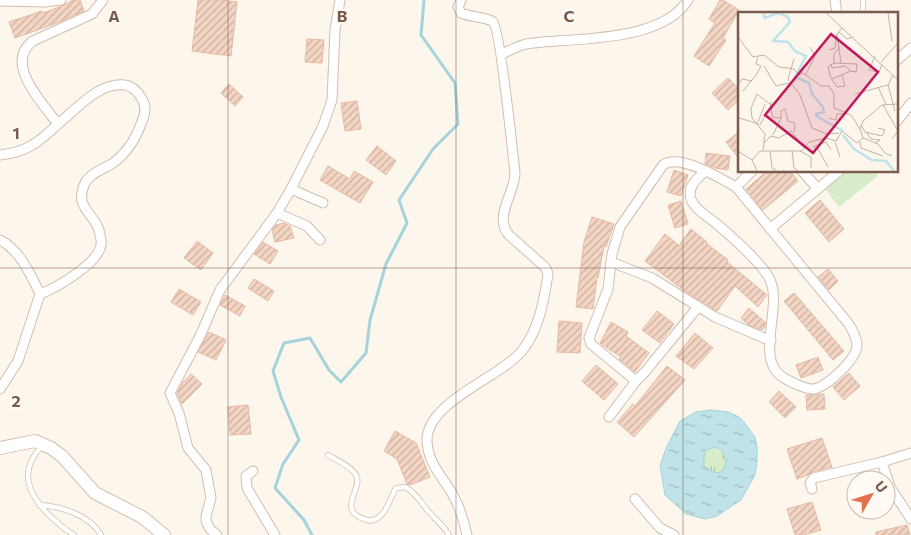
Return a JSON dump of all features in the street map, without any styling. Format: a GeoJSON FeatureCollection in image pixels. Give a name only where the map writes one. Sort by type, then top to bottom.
{"type":"FeatureCollection","features":[{"type":"Feature","properties":{"kind":"main road"},"geometry":{"type":"LineString","coordinates":[[0,448],[35,441],[44,444],[62,456],[95,492],[142,517],[164,535]]}},
{"type":"Feature","properties":{"kind":"street"},"geometry":{"type":"LineString","coordinates":[[0,1],[45,2],[61,0]]}},
{"type":"Feature","properties":{"kind":"street"},"geometry":{"type":"LineString","coordinates":[[58,124],[26,79],[22,64],[24,52],[33,41],[92,14],[103,0]]}},
{"type":"Feature","properties":{"kind":"street"},"geometry":{"type":"LineString","coordinates":[[217,535],[210,529],[206,521],[211,498],[206,470],[188,448],[180,413],[170,393],[200,336],[220,290],[277,212],[314,146],[330,106],[335,30],[340,0]]}},
{"type":"Feature","properties":{"kind":"street"},"geometry":{"type":"LineString","coordinates":[[461,0],[458,7],[460,13],[494,23],[502,54],[515,173],[503,225],[509,235],[544,267],[548,274],[539,317],[531,337],[520,353],[449,404],[434,420],[428,433],[428,451],[431,460],[454,497],[462,515],[467,535]]}},
{"type":"Feature","properties":{"kind":"street"},"geometry":{"type":"LineString","coordinates":[[502,54],[528,44],[587,39],[639,30],[656,25],[671,17],[682,9],[688,0]]}},
{"type":"Feature","properties":{"kind":"street"},"geometry":{"type":"LineString","coordinates":[[898,59],[911,48]]}},
{"type":"Feature","properties":{"kind":"street"},"geometry":{"type":"LineString","coordinates":[[0,155],[26,149],[40,140],[97,92],[112,85],[126,85],[141,96],[144,104],[144,117],[129,148],[112,163],[88,178],[83,189],[83,206],[98,229],[101,240],[100,248],[88,264],[69,280],[40,294]]}},
{"type":"Feature","properties":{"kind":"street"},"geometry":{"type":"LineString","coordinates":[[898,119],[911,103]]}},
{"type":"Feature","properties":{"kind":"street"},"geometry":{"type":"LineString","coordinates":[[636,381],[591,344],[588,338],[608,289],[612,254],[620,227],[663,165],[670,160],[706,171],[736,187],[848,323],[857,346],[845,368],[814,389],[793,383],[776,370],[770,355],[774,289],[769,277],[720,227],[693,204],[691,198],[692,186],[699,176],[706,171]]}},
{"type":"Feature","properties":{"kind":"street"},"geometry":{"type":"LineString","coordinates":[[736,187],[751,172]]}},
{"type":"Feature","properties":{"kind":"street"},"geometry":{"type":"LineString","coordinates":[[803,172],[818,189]]}},
{"type":"Feature","properties":{"kind":"street"},"geometry":{"type":"LineString","coordinates":[[770,229],[838,172]]}},
{"type":"Feature","properties":{"kind":"street"},"geometry":{"type":"LineString","coordinates":[[291,189],[323,202]]}},
{"type":"Feature","properties":{"kind":"street"},"geometry":{"type":"LineString","coordinates":[[277,212],[307,226],[320,240]]}},
{"type":"Feature","properties":{"kind":"street"},"geometry":{"type":"LineString","coordinates":[[0,240],[5,242],[16,253],[40,294],[18,361],[0,389]]}},
{"type":"Feature","properties":{"kind":"street"},"geometry":{"type":"LineString","coordinates":[[611,262],[652,278],[698,307],[738,328],[771,341]]}},
{"type":"Feature","properties":{"kind":"street"},"geometry":{"type":"LineString","coordinates":[[609,417],[636,381],[646,372],[698,307]]}},
{"type":"Feature","properties":{"kind":"street"},"geometry":{"type":"LineString","coordinates":[[812,489],[810,483],[814,478],[911,453]]}},
{"type":"Feature","properties":{"kind":"street"},"geometry":{"type":"LineString","coordinates":[[882,462],[890,487],[911,519]]}},
{"type":"Feature","properties":{"kind":"street"},"geometry":{"type":"LineString","coordinates":[[253,470],[246,476],[247,488],[275,535]]}},
{"type":"Feature","properties":{"kind":"street"},"geometry":{"type":"LineString","coordinates":[[635,499],[660,528],[674,535]]}},
{"type":"Feature","properties":{"kind":"lane"},"geometry":{"type":"LineString","coordinates":[[44,444],[31,460],[28,478],[30,490],[39,506],[67,533],[74,535]]}},
{"type":"Feature","properties":{"kind":"lane"},"geometry":{"type":"LineString","coordinates":[[328,455],[353,470],[356,475],[358,484],[351,500],[351,506],[362,517],[371,520],[378,518],[396,488],[405,487],[414,493],[429,512],[442,524],[449,535]]}},
{"type":"Feature","properties":{"kind":"lane"},"geometry":{"type":"LineString","coordinates":[[39,506],[57,507],[69,512],[95,526],[101,535]]}},
{"type":"Feature","properties":{"kind":"green space"},"geometry":{"type":"Polygon","coordinates":[[[841,172],[876,172],[878,176],[839,207],[823,186],[841,172]]]}},
{"type":"Feature","properties":{"kind":"green space"},"geometry":{"type":"Polygon","coordinates":[[[714,447],[720,451],[726,461],[723,471],[712,471],[704,466],[705,451],[714,447]]]}},
{"type":"Feature","properties":{"kind":"water"},"geometry":{"type":"Polygon","coordinates":[[[711,410],[728,412],[739,417],[755,437],[757,447],[755,475],[741,500],[717,516],[705,519],[686,514],[665,495],[660,466],[666,448],[680,421],[696,412],[711,410]],[[714,447],[705,451],[704,466],[710,471],[720,472],[724,469],[726,460],[720,449],[714,447]]]}},
{"type":"Feature","properties":{"kind":"building"},"geometry":{"type":"Polygon","coordinates":[[[73,0],[80,0],[84,11],[15,38],[9,22],[42,11],[43,13],[73,0]]]}},
{"type":"Feature","properties":{"kind":"building"},"geometry":{"type":"Polygon","coordinates":[[[198,0],[237,2],[231,56],[192,51],[198,0]]]}},
{"type":"Feature","properties":{"kind":"building"},"geometry":{"type":"Polygon","coordinates":[[[720,0],[739,10],[723,38],[726,40],[709,66],[694,56],[715,23],[709,19],[720,0]]]}},
{"type":"Feature","properties":{"kind":"building"},"geometry":{"type":"Polygon","coordinates":[[[307,39],[324,40],[322,63],[305,62],[307,39]]]}},
{"type":"Feature","properties":{"kind":"building"},"geometry":{"type":"Polygon","coordinates":[[[728,78],[738,88],[738,101],[728,110],[712,93],[728,78]]]}},
{"type":"Feature","properties":{"kind":"building"},"geometry":{"type":"Polygon","coordinates":[[[229,84],[243,97],[235,106],[221,93],[229,84]]]}},
{"type":"Feature","properties":{"kind":"building"},"geometry":{"type":"Polygon","coordinates":[[[357,101],[361,129],[345,131],[341,103],[357,101]]]}},
{"type":"Feature","properties":{"kind":"building"},"geometry":{"type":"Polygon","coordinates":[[[738,133],[738,157],[726,142],[738,133]]]}},
{"type":"Feature","properties":{"kind":"building"},"geometry":{"type":"Polygon","coordinates":[[[377,146],[396,161],[386,175],[366,160],[377,146]]]}},
{"type":"Feature","properties":{"kind":"building"},"geometry":{"type":"Polygon","coordinates":[[[706,153],[730,156],[728,170],[705,164],[706,153]]]}},
{"type":"Feature","properties":{"kind":"building"},"geometry":{"type":"Polygon","coordinates":[[[328,166],[350,179],[354,171],[373,182],[360,203],[320,180],[328,166]]]}},
{"type":"Feature","properties":{"kind":"building"},"geometry":{"type":"Polygon","coordinates":[[[674,170],[688,175],[681,196],[667,192],[674,170]]]}},
{"type":"Feature","properties":{"kind":"building"},"geometry":{"type":"Polygon","coordinates":[[[766,172],[791,172],[798,181],[763,210],[746,189],[766,172]]]}},
{"type":"Feature","properties":{"kind":"building"},"geometry":{"type":"Polygon","coordinates":[[[820,200],[844,229],[829,242],[805,213],[820,200]]]}},
{"type":"Feature","properties":{"kind":"building"},"geometry":{"type":"Polygon","coordinates":[[[681,201],[688,224],[675,228],[668,205],[681,201]]]}},
{"type":"Feature","properties":{"kind":"building"},"geometry":{"type":"Polygon","coordinates":[[[592,217],[614,224],[606,247],[604,246],[597,277],[593,309],[576,307],[584,242],[592,217]]]}},
{"type":"Feature","properties":{"kind":"building"},"geometry":{"type":"Polygon","coordinates":[[[284,223],[290,226],[294,238],[275,242],[272,230],[276,225],[284,223]]]}},
{"type":"Feature","properties":{"kind":"building"},"geometry":{"type":"Polygon","coordinates":[[[691,229],[767,295],[758,307],[735,286],[717,311],[685,291],[645,261],[665,234],[680,246],[691,229]]]}},
{"type":"Feature","properties":{"kind":"building"},"geometry":{"type":"Polygon","coordinates":[[[197,241],[213,253],[201,270],[184,258],[197,241]]]}},
{"type":"Feature","properties":{"kind":"building"},"geometry":{"type":"Polygon","coordinates":[[[263,242],[278,251],[270,264],[254,254],[263,242]]]}},
{"type":"Feature","properties":{"kind":"building"},"geometry":{"type":"Polygon","coordinates":[[[828,269],[838,281],[829,290],[818,277],[828,269]]]}},
{"type":"Feature","properties":{"kind":"building"},"geometry":{"type":"Polygon","coordinates":[[[254,279],[274,291],[268,301],[248,288],[254,279]]]}},
{"type":"Feature","properties":{"kind":"building"},"geometry":{"type":"Polygon","coordinates":[[[179,289],[201,302],[193,315],[171,302],[179,289]]]}},
{"type":"Feature","properties":{"kind":"building"},"geometry":{"type":"Polygon","coordinates":[[[794,293],[844,351],[833,360],[784,301],[794,293]]]}},
{"type":"Feature","properties":{"kind":"building"},"geometry":{"type":"Polygon","coordinates":[[[225,295],[245,306],[240,316],[220,305],[225,295]]]}},
{"type":"Feature","properties":{"kind":"building"},"geometry":{"type":"Polygon","coordinates":[[[749,308],[765,322],[765,327],[762,330],[748,325],[741,318],[749,308]]]}},
{"type":"Feature","properties":{"kind":"building"},"geometry":{"type":"Polygon","coordinates":[[[657,311],[674,324],[660,343],[642,330],[657,311]]]}},
{"type":"Feature","properties":{"kind":"building"},"geometry":{"type":"Polygon","coordinates":[[[559,321],[582,323],[580,353],[557,352],[559,321]]]}},
{"type":"Feature","properties":{"kind":"building"},"geometry":{"type":"Polygon","coordinates":[[[611,322],[628,332],[626,336],[649,353],[635,372],[619,359],[621,357],[600,343],[611,322]]]}},
{"type":"Feature","properties":{"kind":"building"},"geometry":{"type":"Polygon","coordinates":[[[209,332],[226,340],[216,360],[198,352],[209,332]]]}},
{"type":"Feature","properties":{"kind":"building"},"geometry":{"type":"Polygon","coordinates":[[[695,333],[713,348],[694,369],[676,356],[695,333]]]}},
{"type":"Feature","properties":{"kind":"building"},"geometry":{"type":"Polygon","coordinates":[[[818,357],[823,370],[801,378],[796,365],[818,357]]]}},
{"type":"Feature","properties":{"kind":"building"},"geometry":{"type":"Polygon","coordinates":[[[596,365],[618,384],[604,400],[582,381],[596,365]]]}},
{"type":"Feature","properties":{"kind":"building"},"geometry":{"type":"Polygon","coordinates":[[[667,366],[685,380],[634,437],[617,422],[633,404],[635,406],[667,366]]]}},
{"type":"Feature","properties":{"kind":"building"},"geometry":{"type":"Polygon","coordinates":[[[849,373],[860,386],[844,400],[833,387],[849,373]]]}},
{"type":"Feature","properties":{"kind":"building"},"geometry":{"type":"Polygon","coordinates":[[[191,374],[202,384],[182,404],[177,393],[183,382],[191,374]]]}},
{"type":"Feature","properties":{"kind":"building"},"geometry":{"type":"Polygon","coordinates":[[[779,391],[796,407],[785,418],[769,402],[779,391]]]}},
{"type":"Feature","properties":{"kind":"building"},"geometry":{"type":"Polygon","coordinates":[[[824,394],[825,409],[807,410],[806,395],[824,394]]]}},
{"type":"Feature","properties":{"kind":"building"},"geometry":{"type":"Polygon","coordinates":[[[248,405],[251,434],[230,435],[228,407],[248,405]]]}},
{"type":"Feature","properties":{"kind":"building"},"geometry":{"type":"Polygon","coordinates":[[[395,431],[416,443],[430,477],[410,485],[407,484],[397,459],[384,451],[395,431]]]}},
{"type":"Feature","properties":{"kind":"building"},"geometry":{"type":"Polygon","coordinates":[[[822,438],[832,467],[797,479],[787,449],[822,438]]]}},
{"type":"Feature","properties":{"kind":"building"},"geometry":{"type":"Polygon","coordinates":[[[812,502],[821,530],[803,535],[795,535],[787,509],[812,502]]]}},
{"type":"Feature","properties":{"kind":"building"},"geometry":{"type":"Polygon","coordinates":[[[907,525],[910,535],[876,535],[876,532],[907,525]]]}},
{"type":"Feature","properties":{"kind":"waterway"},"geometry":{"type":"LineString","coordinates":[[312,535],[304,520],[275,488],[283,464],[299,440],[281,397],[273,371],[284,343],[310,338],[329,370],[341,382],[366,353],[370,320],[386,264],[407,223],[399,200],[433,149],[458,124],[455,83],[421,35],[424,0]]}}]}
